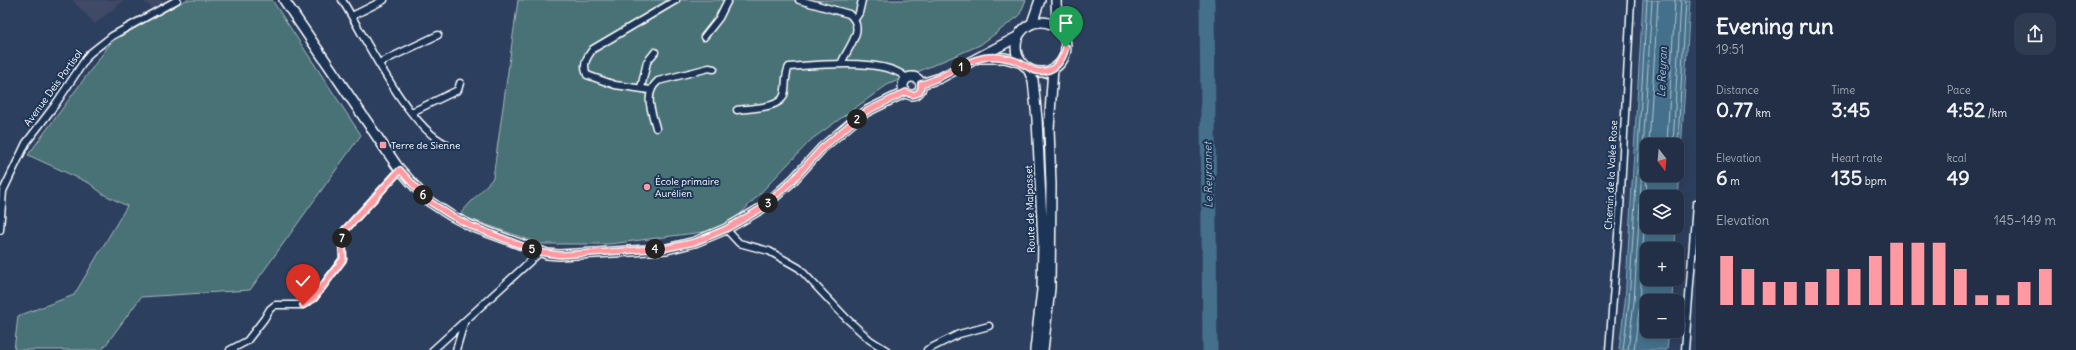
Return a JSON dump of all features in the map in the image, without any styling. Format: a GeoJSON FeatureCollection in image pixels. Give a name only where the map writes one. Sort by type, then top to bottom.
{"type":"FeatureCollection","features":[{"type":"Feature","properties":{"kind":"main road"},"geometry":{"type":"LineString","coordinates":[[284,0],[400,170],[427,200],[450,215],[471,226],[538,252],[560,255],[667,248],[695,242],[726,229],[768,204],[793,180],[822,148],[855,120],[867,111],[906,92]]}},
{"type":"Feature","properties":{"kind":"main road"},"geometry":{"type":"LineString","coordinates":[[1032,24],[1040,0]]}},
{"type":"Feature","properties":{"kind":"main road"},"geometry":{"type":"LineString","coordinates":[[974,59],[990,57],[1005,58],[1036,71],[1053,68],[1064,56],[1066,47],[1057,28],[1056,0]]}},
{"type":"Feature","properties":{"kind":"main road"},"geometry":{"type":"LineString","coordinates":[[1025,66],[1017,55],[1015,46],[1017,37],[1023,29],[1032,24],[1042,22],[1057,28]]}},
{"type":"Feature","properties":{"kind":"main road"},"geometry":{"type":"LineString","coordinates":[[921,84],[940,78],[1017,37]]}},
{"type":"Feature","properties":{"kind":"main road","name":"Route de Malpasset"},"geometry":{"type":"LineString","coordinates":[[1025,66],[1033,80],[1037,119],[1043,242],[1042,290],[1035,350]]}},
{"type":"Feature","properties":{"kind":"main road","name":"Route de Malpasset"},"geometry":{"type":"LineString","coordinates":[[1043,350],[1050,288],[1052,185],[1049,130],[1053,68]]}},
{"type":"Feature","properties":{"kind":"main road"},"geometry":{"type":"LineString","coordinates":[[913,77],[918,79],[921,84],[920,91],[917,94],[909,95],[903,86],[907,79],[913,77]]}},
{"type":"Feature","properties":{"kind":"street","name":"Avenue Deis Portisol"},"geometry":{"type":"LineString","coordinates":[[0,230],[4,191],[26,143],[55,105],[89,54],[112,36],[177,0]]}},
{"type":"Feature","properties":{"kind":"street"},"geometry":{"type":"LineString","coordinates":[[342,0],[379,63],[412,112],[435,138],[446,144]]}},
{"type":"Feature","properties":{"kind":"street"},"geometry":{"type":"LineString","coordinates":[[352,16],[384,0]]}},
{"type":"Feature","properties":{"kind":"street"},"geometry":{"type":"LineString","coordinates":[[650,90],[616,85],[587,75],[585,70],[585,61],[593,49],[676,0]]}},
{"type":"Feature","properties":{"kind":"street"},"geometry":{"type":"LineString","coordinates":[[800,0],[849,14],[854,19],[857,24],[858,32],[841,64]]}},
{"type":"Feature","properties":{"kind":"street"},"geometry":{"type":"LineString","coordinates":[[854,19],[860,12],[862,0]]}},
{"type":"Feature","properties":{"kind":"street","name":"Chemin de la Valée Rose"},"geometry":{"type":"LineString","coordinates":[[1609,350],[1620,210],[1631,0]]}},
{"type":"Feature","properties":{"kind":"street"},"geometry":{"type":"LineString","coordinates":[[704,37],[719,18],[726,1]]}},
{"type":"Feature","properties":{"kind":"street"},"geometry":{"type":"LineString","coordinates":[[379,63],[438,36]]}},
{"type":"Feature","properties":{"kind":"street"},"geometry":{"type":"LineString","coordinates":[[641,88],[647,62],[655,52]]}},
{"type":"Feature","properties":{"kind":"street"},"geometry":{"type":"LineString","coordinates":[[737,110],[768,106],[780,101],[784,96],[786,72],[790,67],[841,64],[890,67],[902,73],[907,79]]}},
{"type":"Feature","properties":{"kind":"street"},"geometry":{"type":"LineString","coordinates":[[656,128],[649,99],[650,90],[658,81],[708,68],[714,69]]}},
{"type":"Feature","properties":{"kind":"street"},"geometry":{"type":"LineString","coordinates":[[412,112],[458,90],[460,83]]}},
{"type":"Feature","properties":{"kind":"street"},"geometry":{"type":"LineString","coordinates":[[230,350],[247,341],[270,309],[275,305],[303,305],[314,298],[343,259],[342,236],[345,230],[400,170]]}},
{"type":"Feature","properties":{"kind":"street"},"geometry":{"type":"LineString","coordinates":[[1685,350],[1696,204]]}},
{"type":"Feature","properties":{"kind":"street"},"geometry":{"type":"LineString","coordinates":[[726,229],[739,243],[769,251],[799,268],[846,318],[870,340],[886,350]]}},
{"type":"Feature","properties":{"kind":"street"},"geometry":{"type":"LineString","coordinates":[[433,350],[537,255],[538,252]]}},
{"type":"Feature","properties":{"kind":"street"},"geometry":{"type":"LineString","coordinates":[[456,350],[465,321]]}},
{"type":"Feature","properties":{"kind":"street"},"geometry":{"type":"LineString","coordinates":[[927,350],[960,334],[989,326]]}},
{"type":"Feature","properties":{"kind":"shaded area"},"geometry":{"type":"Polygon","coordinates":[[[72,0],[124,0],[95,24],[72,0]]]}},
{"type":"Feature","properties":{"kind":"shaded area"},"geometry":{"type":"Polygon","coordinates":[[[142,0],[167,0],[152,8],[142,0]]]}},
{"type":"Feature","properties":{"kind":"green space"},"geometry":{"type":"Polygon","coordinates":[[[186,0],[272,0],[361,135],[250,290],[141,297],[102,350],[14,350],[18,316],[74,295],[127,206],[103,194],[89,183],[28,155],[112,41],[186,0]]]}},
{"type":"Feature","properties":{"kind":"green space"},"geometry":{"type":"Polygon","coordinates":[[[518,0],[1026,0],[1019,16],[980,45],[887,85],[812,139],[726,229],[610,244],[541,244],[459,215],[493,178],[518,0]]]}},
{"type":"Feature","properties":{"kind":"water","name":"Le Reyran"},"geometry":{"type":"Polygon","coordinates":[[[1643,0],[1690,0],[1682,138],[1640,138],[1640,182],[1679,182],[1679,190],[1640,190],[1640,234],[1676,234],[1675,242],[1640,242],[1640,286],[1673,286],[1672,294],[1640,294],[1640,338],[1668,338],[1667,350],[1619,350],[1625,302],[1643,0]]]}},
{"type":"Feature","properties":{"kind":"waterway","name":"Le Reyrannet"},"geometry":{"type":"LineString","coordinates":[[1207,0],[1210,350]]}},
{"type":"Feature","properties":{"kind":"place","name":"Terre de Sienne"},"geometry":{"type":"Point","coordinates":[383,145]}},
{"type":"Feature","properties":{"kind":"place","name":"École primaire Aurélien"},"geometry":{"type":"Point","coordinates":[647,187]}},
{"type":"Feature","properties":{"kind":"route"},"geometry":{"type":"LineString","coordinates":[[303,305],[314,298],[343,259],[344,247],[342,236],[345,230],[400,170],[427,200],[450,215],[471,226],[538,252],[560,255],[667,248],[695,242],[726,229],[762,208],[793,180],[822,148],[867,111],[906,92],[909,95],[917,94],[920,91],[921,84],[940,78],[974,59],[990,57],[1005,58],[1022,63],[1028,68],[1036,71],[1045,71],[1053,68],[1059,63],[1064,56],[1066,47]]}}]}
